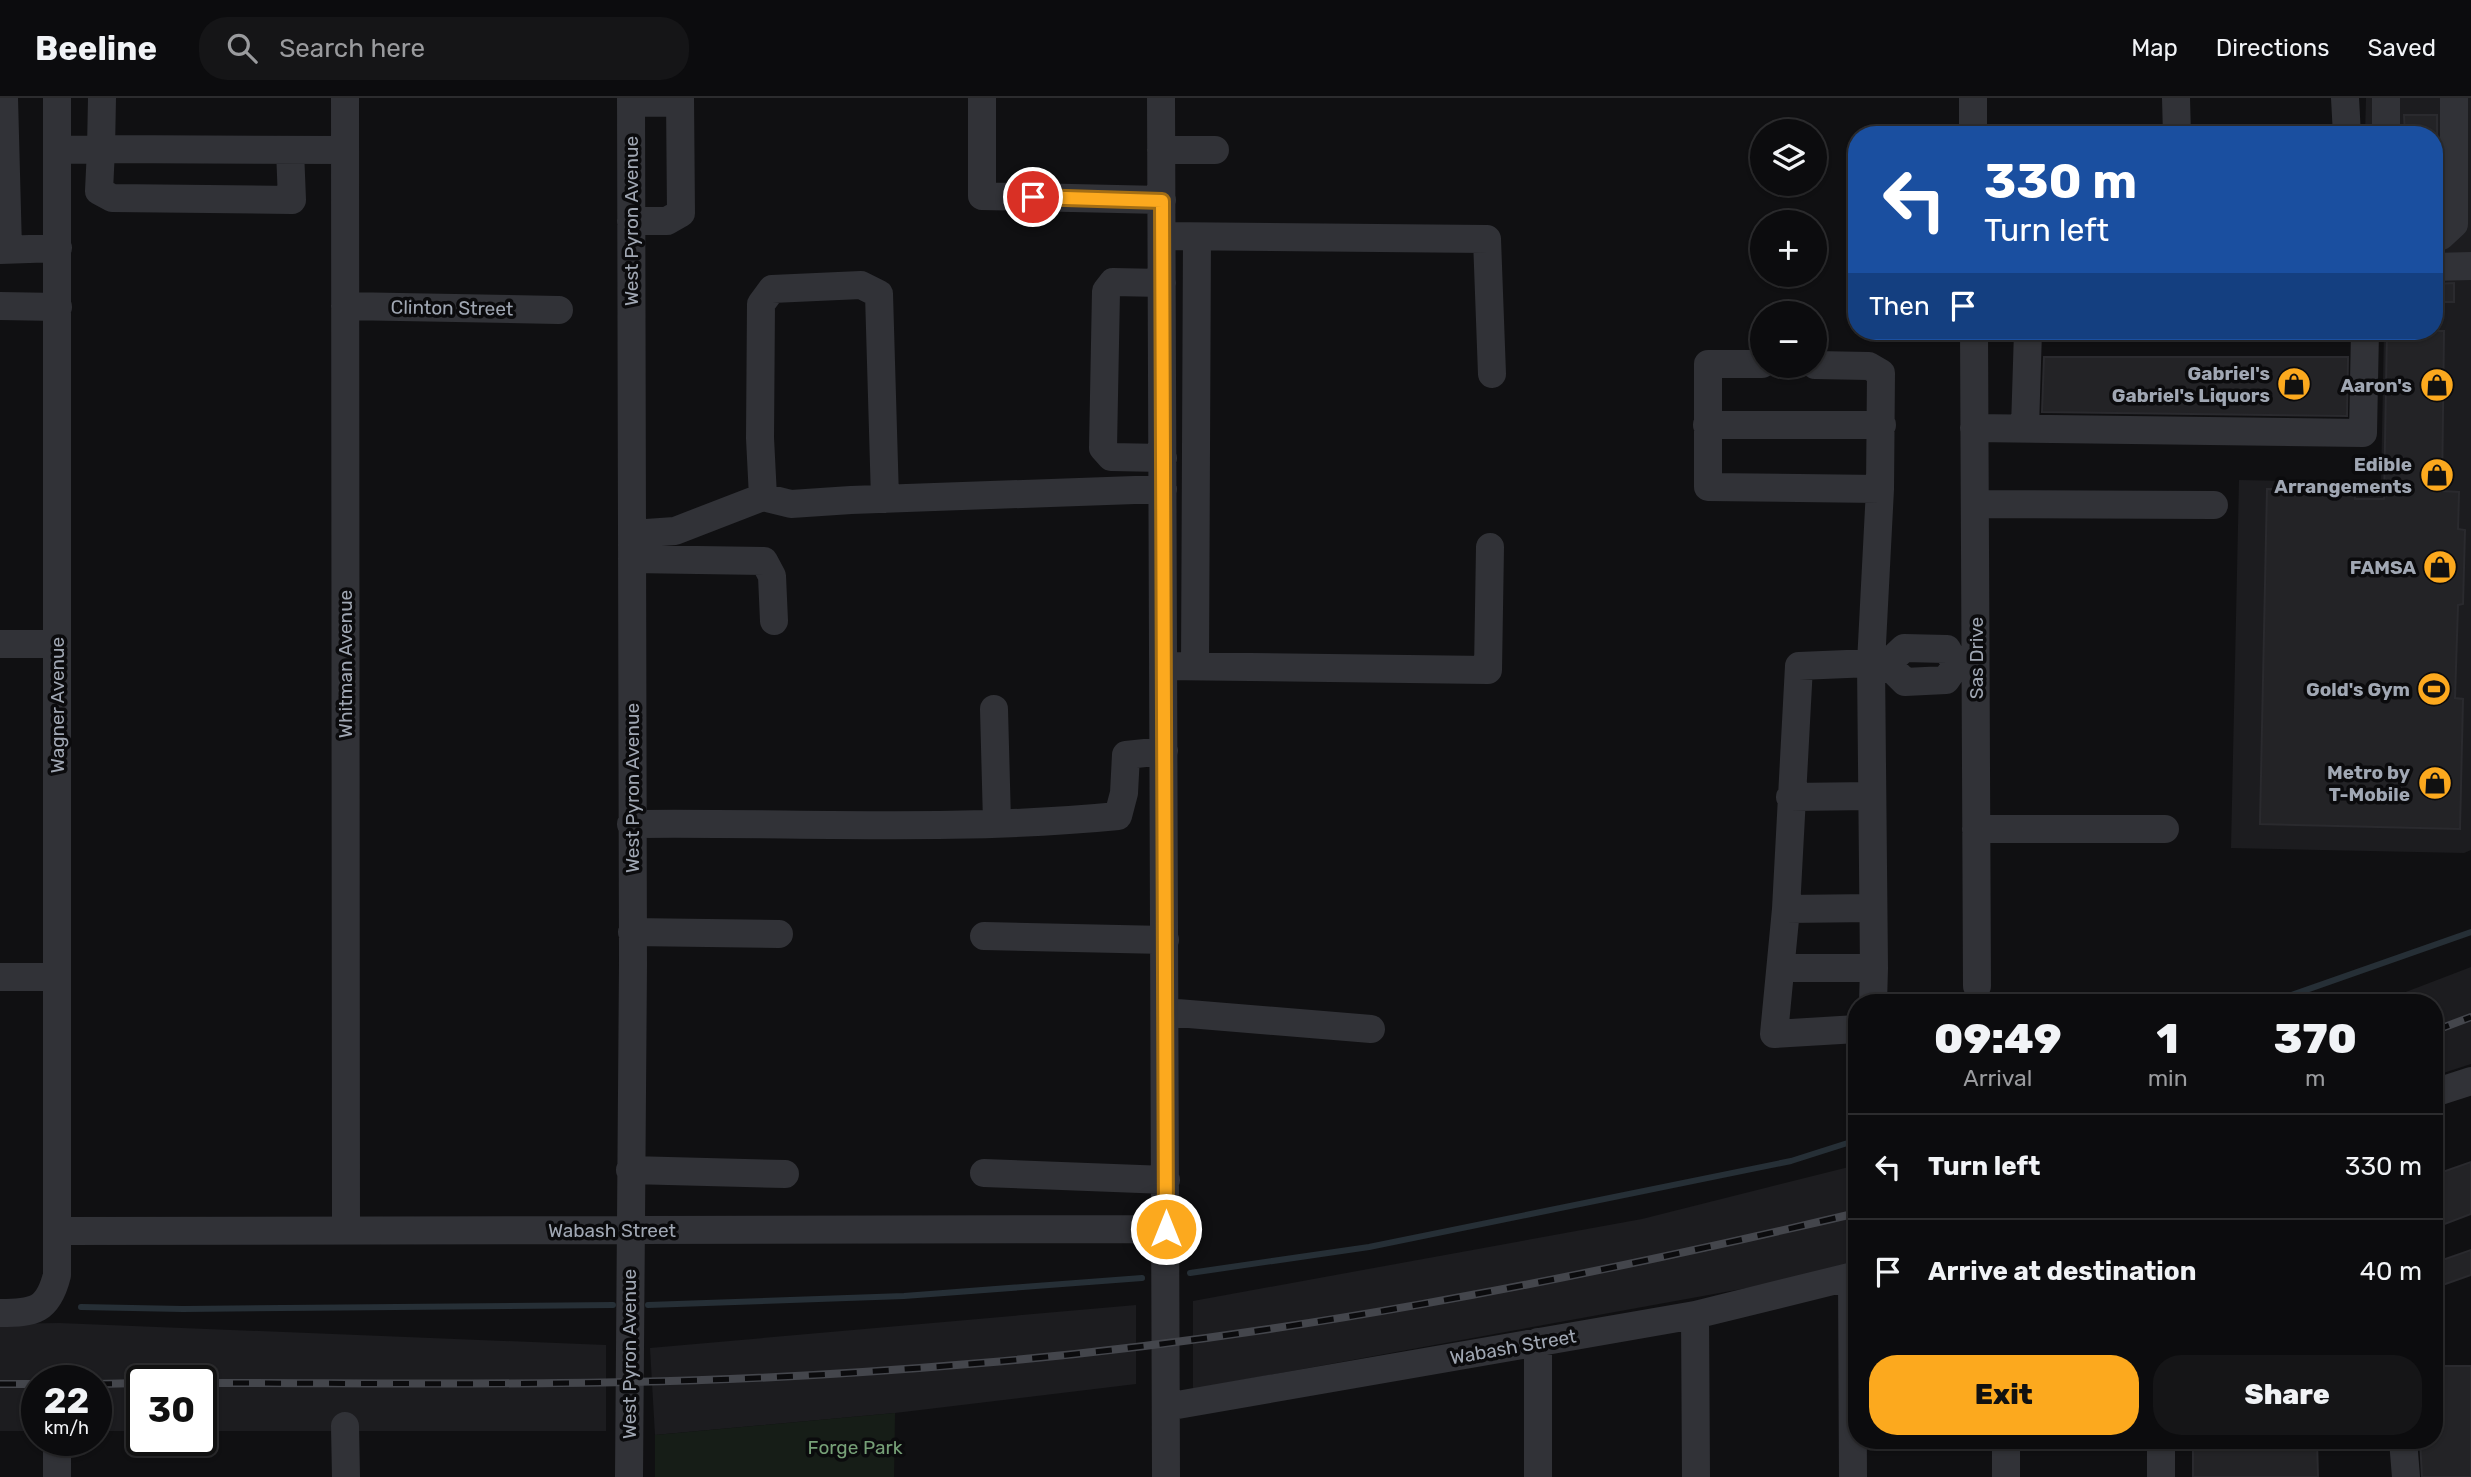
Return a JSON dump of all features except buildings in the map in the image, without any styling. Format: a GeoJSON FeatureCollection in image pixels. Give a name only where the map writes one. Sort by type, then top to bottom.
{"type":"FeatureCollection","features":[{"type":"Feature","properties":{"kind":"street"},"geometry":{"type":"LineString","coordinates":[[4,98],[4,250],[58,248]]}},
{"type":"Feature","properties":{"kind":"street","name":"Wagner Avenue"},"geometry":{"type":"LineString","coordinates":[[0,1313],[29,1312],[40,1308],[53,1290],[57,1275],[57,98]]}},
{"type":"Feature","properties":{"kind":"street"},"geometry":{"type":"LineString","coordinates":[[102,98],[99,191],[111,198],[292,200],[290,150]]}},
{"type":"Feature","properties":{"kind":"street","name":"Whitman Avenue"},"geometry":{"type":"LineString","coordinates":[[345,98],[346,1230]]}},
{"type":"Feature","properties":{"kind":"street"},"geometry":{"type":"LineString","coordinates":[[982,98],[982,196],[1162,201]]}},
{"type":"Feature","properties":{"kind":"street"},"geometry":{"type":"LineString","coordinates":[[1161,98],[1166,1477]]}},
{"type":"Feature","properties":{"kind":"street"},"geometry":{"type":"LineString","coordinates":[[1973,98],[1973,126]]}},
{"type":"Feature","properties":{"kind":"street"},"geometry":{"type":"LineString","coordinates":[[2176,98],[2176,126]]}},
{"type":"Feature","properties":{"kind":"street"},"geometry":{"type":"LineString","coordinates":[[2345,98],[2347,126]]}},
{"type":"Feature","properties":{"kind":"street"},"geometry":{"type":"LineString","coordinates":[[2386,98],[2386,126]]}},
{"type":"Feature","properties":{"kind":"street"},"geometry":{"type":"LineString","coordinates":[[2443,234],[2454,224],[2454,98]]}},
{"type":"Feature","properties":{"kind":"street"},"geometry":{"type":"LineString","coordinates":[[631,100],[680,100],[681,213],[667,222],[631,222]]}},
{"type":"Feature","properties":{"kind":"street","name":"West Pyron Avenue"},"geometry":{"type":"LineString","coordinates":[[629,1477],[632,932],[631,100]]}},
{"type":"Feature","properties":{"kind":"street"},"geometry":{"type":"LineString","coordinates":[[57,150],[345,150]]}},
{"type":"Feature","properties":{"kind":"street"},"geometry":{"type":"LineString","coordinates":[[1161,150],[1215,150]]}},
{"type":"Feature","properties":{"kind":"street"},"geometry":{"type":"LineString","coordinates":[[1162,236],[1487,239],[1492,374]]}},
{"type":"Feature","properties":{"kind":"street"},"geometry":{"type":"LineString","coordinates":[[1195,666],[1197,237]]}},
{"type":"Feature","properties":{"kind":"street"},"geometry":{"type":"LineString","coordinates":[[2443,267],[2471,266]]}},
{"type":"Feature","properties":{"kind":"street"},"geometry":{"type":"LineString","coordinates":[[1162,283],[1113,282],[1106,291],[1103,448],[1111,457],[1163,458]]}},
{"type":"Feature","properties":{"kind":"street"},"geometry":{"type":"LineString","coordinates":[[763,497],[760,439],[761,304],[772,289],[860,285],[879,294],[885,499]]}},
{"type":"Feature","properties":{"kind":"street"},"geometry":{"type":"LineString","coordinates":[[0,306],[58,307]]}},
{"type":"Feature","properties":{"kind":"street","name":"Clinton Street"},"geometry":{"type":"LineString","coordinates":[[345,306],[559,310]]}},
{"type":"Feature","properties":{"kind":"street","name":"Sas Drive"},"geometry":{"type":"LineString","coordinates":[[1974,340],[1975,504],[1966,666],[1976,830],[1977,986]]}},
{"type":"Feature","properties":{"kind":"street"},"geometry":{"type":"LineString","coordinates":[[2025,428],[2028,340]]}},
{"type":"Feature","properties":{"kind":"street"},"geometry":{"type":"LineString","coordinates":[[1975,428],[2363,433],[2365,340]]}},
{"type":"Feature","properties":{"kind":"street"},"geometry":{"type":"LineString","coordinates":[[1750,364],[1708,364],[1708,487],[1880,489]]}},
{"type":"Feature","properties":{"kind":"street"},"geometry":{"type":"LineString","coordinates":[[1827,365],[1869,366],[1881,373],[1879,664],[1871,796],[1873,994]]}},
{"type":"Feature","properties":{"kind":"street"},"geometry":{"type":"LineString","coordinates":[[1707,425],[1882,425]]}},
{"type":"Feature","properties":{"kind":"street"},"geometry":{"type":"LineString","coordinates":[[632,546],[763,497],[791,504],[1163,489]]}},
{"type":"Feature","properties":{"kind":"street"},"geometry":{"type":"LineString","coordinates":[[1975,504],[2214,505]]}},
{"type":"Feature","properties":{"kind":"street"},"geometry":{"type":"LineString","coordinates":[[632,546],[764,561],[772,576],[774,621]]}},
{"type":"Feature","properties":{"kind":"street"},"geometry":{"type":"LineString","coordinates":[[1164,666],[1489,670],[1489,547]]}},
{"type":"Feature","properties":{"kind":"street"},"geometry":{"type":"LineString","coordinates":[[0,644],[57,644]]}},
{"type":"Feature","properties":{"kind":"street"},"geometry":{"type":"LineString","coordinates":[[1848,1030],[1774,1034],[1786,909],[1790,797],[1800,666],[1879,664],[1905,682],[1946,680],[1966,666]]}},
{"type":"Feature","properties":{"kind":"street"},"geometry":{"type":"LineString","coordinates":[[995,709],[997,822]]}},
{"type":"Feature","properties":{"kind":"street"},"geometry":{"type":"LineString","coordinates":[[631,824],[997,822],[1118,816],[1124,793],[1126,755],[1164,751]]}},
{"type":"Feature","properties":{"kind":"street"},"geometry":{"type":"LineString","coordinates":[[1790,797],[1871,796]]}},
{"type":"Feature","properties":{"kind":"street"},"geometry":{"type":"LineString","coordinates":[[1976,830],[2165,830]]}},
{"type":"Feature","properties":{"kind":"street"},"geometry":{"type":"LineString","coordinates":[[1786,909],[1873,908]]}},
{"type":"Feature","properties":{"kind":"street"},"geometry":{"type":"LineString","coordinates":[[632,932],[779,934]]}},
{"type":"Feature","properties":{"kind":"street"},"geometry":{"type":"LineString","coordinates":[[984,936],[1165,940]]}},
{"type":"Feature","properties":{"kind":"street"},"geometry":{"type":"LineString","coordinates":[[1781,968],[1874,968]]}},
{"type":"Feature","properties":{"kind":"street"},"geometry":{"type":"LineString","coordinates":[[0,977],[57,977]]}},
{"type":"Feature","properties":{"kind":"street"},"geometry":{"type":"LineString","coordinates":[[1165,1012],[1371,1029]]}},
{"type":"Feature","properties":{"kind":"street"},"geometry":{"type":"LineString","coordinates":[[2443,1090],[2471,1081]]}},
{"type":"Feature","properties":{"kind":"street"},"geometry":{"type":"LineString","coordinates":[[630,1170],[785,1174]]}},
{"type":"Feature","properties":{"kind":"street"},"geometry":{"type":"LineString","coordinates":[[984,1173],[1166,1180]]}},
{"type":"Feature","properties":{"kind":"street","name":"Wabash Street"},"geometry":{"type":"LineString","coordinates":[[57,1231],[1166,1229]]}},
{"type":"Feature","properties":{"kind":"street","name":"Wabash Street"},"geometry":{"type":"LineString","coordinates":[[1166,1407],[1695,1315],[1848,1277]]}},
{"type":"Feature","properties":{"kind":"street"},"geometry":{"type":"LineString","coordinates":[[1695,1315],[1696,1477]]}},
{"type":"Feature","properties":{"kind":"street"},"geometry":{"type":"LineString","coordinates":[[1538,1342],[1538,1477]]}},
{"type":"Feature","properties":{"kind":"street"},"geometry":{"type":"LineString","coordinates":[[345,1426],[346,1477]]}},
{"type":"Feature","properties":{"kind":"street"},"geometry":{"type":"LineString","coordinates":[[1853,1449],[1853,1477]]}},
{"type":"Feature","properties":{"kind":"street"},"geometry":{"type":"LineString","coordinates":[[2006,1449],[2006,1477]]}},
{"type":"Feature","properties":{"kind":"street"},"geometry":{"type":"LineString","coordinates":[[2161,1449],[2161,1477]]}},
{"type":"Feature","properties":{"kind":"street"},"geometry":{"type":"LineString","coordinates":[[2404,1449],[2406,1477]]}},
{"type":"Feature","properties":{"kind":"street"},"geometry":{"type":"LineString","coordinates":[[57,1456],[57,1477]]}},
{"type":"Feature","properties":{"kind":"shaded area"},"geometry":{"type":"Polygon","coordinates":[[[2366,98],[2471,98],[2471,850],[2464,853],[2231,848],[2239,480],[2381,483],[2384,340],[2443,340],[2443,126],[2365,126],[2366,98]]]}},
{"type":"Feature","properties":{"kind":"shaded area"},"geometry":{"type":"Polygon","coordinates":[[[2471,967],[2471,1064],[2443,1073],[2443,994],[2400,994],[2471,967]]]}},
{"type":"Feature","properties":{"kind":"shaded area"},"geometry":{"type":"Polygon","coordinates":[[[1848,1167],[1848,1264],[1796,1279],[1193,1389],[1193,1301],[1642,1219],[1848,1167]]]}},
{"type":"Feature","properties":{"kind":"shaded area"},"geometry":{"type":"Polygon","coordinates":[[[1136,1305],[1136,1384],[895,1413],[655,1435],[650,1348],[1136,1305]]]}},
{"type":"Feature","properties":{"kind":"shaded area"},"geometry":{"type":"Polygon","coordinates":[[[59,1323],[606,1345],[606,1431],[217,1431],[217,1365],[126,1365],[126,1431],[112,1431],[112,1365],[21,1365],[21,1431],[0,1431],[0,1324],[59,1323]]]}},
{"type":"Feature","properties":{"kind":"green space","name":"Forge Park"},"geometry":{"type":"Polygon","coordinates":[[[895,1413],[894,1477],[655,1477],[655,1435],[895,1413]]]}},
{"type":"Feature","properties":{"kind":"waterway"},"geometry":{"type":"LineString","coordinates":[[2295,994],[2471,932]]}},
{"type":"Feature","properties":{"kind":"waterway"},"geometry":{"type":"LineString","coordinates":[[1190,1273],[1369,1247],[1791,1161],[1848,1143]]}},
{"type":"Feature","properties":{"kind":"waterway"},"geometry":{"type":"LineString","coordinates":[[648,1305],[904,1296],[1142,1278]]}},
{"type":"Feature","properties":{"kind":"waterway"},"geometry":{"type":"LineString","coordinates":[[81,1307],[183,1309],[613,1305]]}},
{"type":"Feature","properties":{"kind":"railway"},"geometry":{"type":"LineString","coordinates":[[2443,1028],[2471,1017]]}},
{"type":"Feature","properties":{"kind":"railway"},"geometry":{"type":"LineString","coordinates":[[217,1383],[717,1380],[893,1370],[1092,1352],[1202,1339],[1422,1304],[1640,1262],[1848,1215]]}},
{"type":"Feature","properties":{"kind":"railway"},"geometry":{"type":"LineString","coordinates":[[112,1384],[126,1383]]}},
{"type":"Feature","properties":{"kind":"railway"},"geometry":{"type":"LineString","coordinates":[[0,1384],[21,1384]]}},
{"type":"Feature","properties":{"kind":"place","name":"Gabriel's Gabriel's Liquors"},"geometry":{"type":"Point","coordinates":[2294,384]}},
{"type":"Feature","properties":{"kind":"place","name":"Aaron's"},"geometry":{"type":"Point","coordinates":[2437,385]}},
{"type":"Feature","properties":{"kind":"place","name":"Edible Arrangements"},"geometry":{"type":"Point","coordinates":[2437,475]}},
{"type":"Feature","properties":{"kind":"place","name":"FAMSA"},"geometry":{"type":"Point","coordinates":[2440,567]}},
{"type":"Feature","properties":{"kind":"place","name":"Gold's Gym"},"geometry":{"type":"Point","coordinates":[2434,689]}},
{"type":"Feature","properties":{"kind":"place","name":"Metro by T-Mobile"},"geometry":{"type":"Point","coordinates":[2435,783]}},
{"type":"Feature","properties":{"kind":"route"},"geometry":{"type":"LineString","coordinates":[[1033,197],[1162,201],[1166,1229]]}}]}
